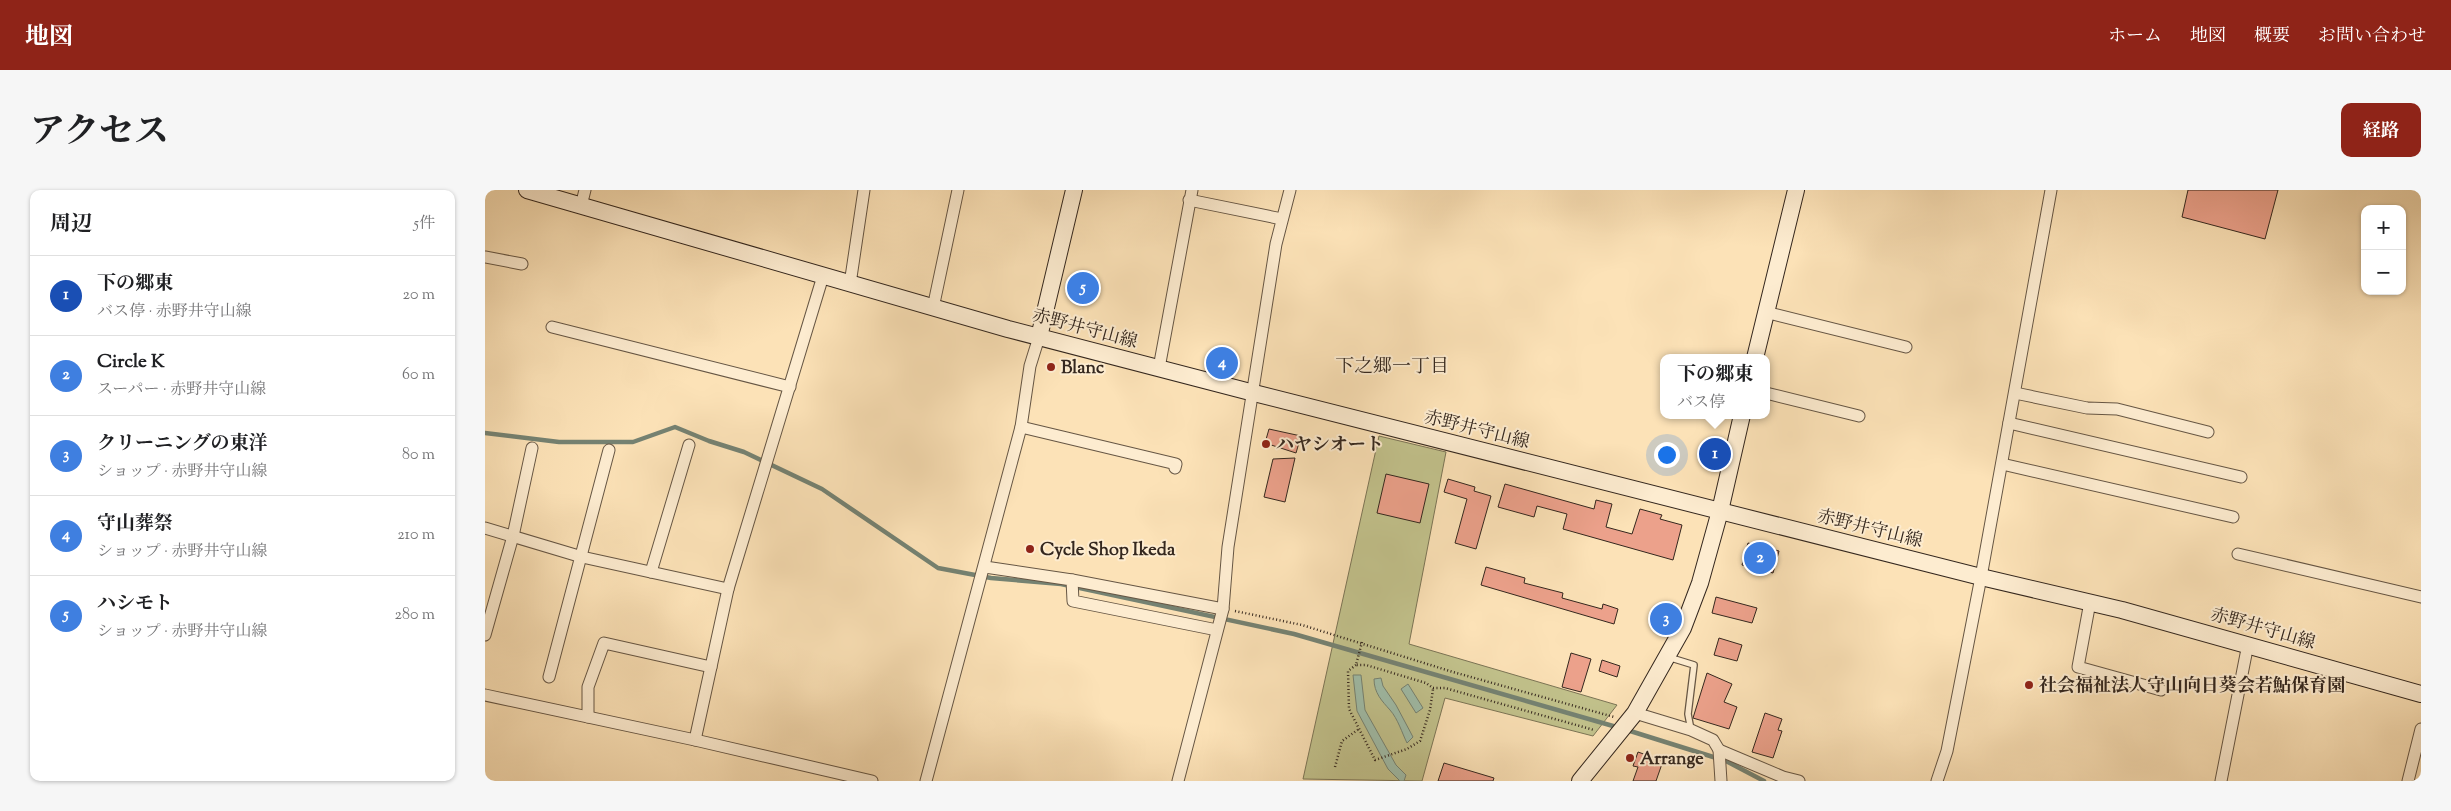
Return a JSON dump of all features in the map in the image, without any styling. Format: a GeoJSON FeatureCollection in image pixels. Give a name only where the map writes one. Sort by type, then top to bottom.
{"type":"FeatureCollection","features":[{"type":"Feature","properties":{"kind":"main road","name":"赤野井守山線"},"geometry":{"type":"LineString","coordinates":[[527,190],[583,198],[850,284],[1254,394],[1981,577],[2090,602],[2421,692]]}},
{"type":"Feature","properties":{"kind":"main road"},"geometry":{"type":"LineString","coordinates":[[1039,337],[1073,190]]}},
{"type":"Feature","properties":{"kind":"main road"},"geometry":{"type":"LineString","coordinates":[[1756,354],[1795,190]]}},
{"type":"Feature","properties":{"kind":"main road"},"geometry":{"type":"LineString","coordinates":[[1580,781],[1632,717],[1683,628],[1693,602],[1720,510],[1741,419]]}},
{"type":"Feature","properties":{"kind":"street"},"geometry":{"type":"LineString","coordinates":[[850,284],[864,190]]}},
{"type":"Feature","properties":{"kind":"street"},"geometry":{"type":"LineString","coordinates":[[933,308],[958,190]]}},
{"type":"Feature","properties":{"kind":"street"},"geometry":{"type":"LineString","coordinates":[[1178,781],[1223,609],[1228,548],[1254,394],[1276,244],[1290,190]]}},
{"type":"Feature","properties":{"kind":"street"},"geometry":{"type":"LineString","coordinates":[[1937,781],[1947,751],[1981,577],[2051,190]]}},
{"type":"Feature","properties":{"kind":"street"},"geometry":{"type":"LineString","coordinates":[[1159,368],[1191,195],[1282,219]]}},
{"type":"Feature","properties":{"kind":"street"},"geometry":{"type":"LineString","coordinates":[[485,257],[522,264]]}},
{"type":"Feature","properties":{"kind":"street"},"geometry":{"type":"LineString","coordinates":[[695,740],[728,589],[823,276]]}},
{"type":"Feature","properties":{"kind":"street"},"geometry":{"type":"LineString","coordinates":[[1765,312],[1906,347]]}},
{"type":"Feature","properties":{"kind":"street"},"geometry":{"type":"LineString","coordinates":[[551,327],[789,387]]}},
{"type":"Feature","properties":{"kind":"street"},"geometry":{"type":"LineString","coordinates":[[926,781],[985,567],[1021,427],[1030,366],[1039,337]]}},
{"type":"Feature","properties":{"kind":"street"},"geometry":{"type":"LineString","coordinates":[[2015,393],[2087,408],[2117,410],[2208,432]]}},
{"type":"Feature","properties":{"kind":"street"},"geometry":{"type":"LineString","coordinates":[[1770,394],[1859,416]]}},
{"type":"Feature","properties":{"kind":"street"},"geometry":{"type":"LineString","coordinates":[[2009,423],[2241,477]]}},
{"type":"Feature","properties":{"kind":"street"},"geometry":{"type":"LineString","coordinates":[[1021,427],[1176,464],[1175,468]]}},
{"type":"Feature","properties":{"kind":"street"},"geometry":{"type":"LineString","coordinates":[[651,572],[689,445]]}},
{"type":"Feature","properties":{"kind":"street"},"geometry":{"type":"LineString","coordinates":[[485,635],[513,536],[532,448]]}},
{"type":"Feature","properties":{"kind":"street"},"geometry":{"type":"LineString","coordinates":[[549,677],[609,450]]}},
{"type":"Feature","properties":{"kind":"street"},"geometry":{"type":"LineString","coordinates":[[2002,464],[2233,517]]}},
{"type":"Feature","properties":{"kind":"street"},"geometry":{"type":"LineString","coordinates":[[485,528],[582,557],[728,589]]}},
{"type":"Feature","properties":{"kind":"street"},"geometry":{"type":"LineString","coordinates":[[2238,554],[2421,597]]}},
{"type":"Feature","properties":{"kind":"street"},"geometry":{"type":"LineString","coordinates":[[985,567],[1072,580],[1223,609]]}},
{"type":"Feature","properties":{"kind":"street"},"geometry":{"type":"LineString","coordinates":[[1072,580],[1073,601],[1217,630]]}},
{"type":"Feature","properties":{"kind":"street"},"geometry":{"type":"LineString","coordinates":[[1133,612],[1136,593]]}},
{"type":"Feature","properties":{"kind":"street"},"geometry":{"type":"LineString","coordinates":[[2090,602],[2078,667],[2161,690]]}},
{"type":"Feature","properties":{"kind":"street"},"geometry":{"type":"LineString","coordinates":[[588,717],[588,687],[604,643],[711,667]]}},
{"type":"Feature","properties":{"kind":"street"},"geometry":{"type":"LineString","coordinates":[[2221,781],[2248,644]]}},
{"type":"Feature","properties":{"kind":"street"},"geometry":{"type":"LineString","coordinates":[[485,695],[695,740],[872,781]]}},
{"type":"Feature","properties":{"kind":"street"},"geometry":{"type":"LineString","coordinates":[[1632,717],[1691,730],[1713,740],[1719,756],[1721,781]]}},
{"type":"Feature","properties":{"kind":"street"},"geometry":{"type":"LineString","coordinates":[[2408,781],[2421,729]]}},
{"type":"Feature","properties":{"kind":"street"},"geometry":{"type":"LineString","coordinates":[[1719,756],[1799,781]]}},
{"type":"Feature","properties":{"kind":"lane"},"geometry":{"type":"LineString","coordinates":[[1666,656],[1694,666],[1688,714],[1691,730]]}},
{"type":"Feature","properties":{"kind":"path"},"geometry":{"type":"LineString","coordinates":[[1223,609],[1302,625],[1453,672],[1632,717]]}},
{"type":"Feature","properties":{"kind":"path"},"geometry":{"type":"LineString","coordinates":[[1356,665],[1361,644]]}},
{"type":"Feature","properties":{"kind":"path"},"geometry":{"type":"LineString","coordinates":[[1433,688],[1430,710],[1420,741],[1407,749],[1375,760],[1349,709],[1348,671],[1356,665],[1366,665],[1426,683],[1433,688],[1445,688],[1594,730]]}},
{"type":"Feature","properties":{"kind":"path"},"geometry":{"type":"LineString","coordinates":[[1335,767],[1342,741],[1359,729]]}},
{"type":"Feature","properties":{"kind":"green space"},"geometry":{"type":"Polygon","coordinates":[[[1379,436],[1446,452],[1409,644],[1617,705],[1593,736],[1445,698],[1422,781],[1303,779],[1379,436]]]}},
{"type":"Feature","properties":{"kind":"shaded area"},"geometry":{"type":"Polygon","coordinates":[[[1353,675],[1361,675],[1365,710],[1396,765],[1406,775],[1404,781],[1400,781],[1388,769],[1357,711],[1353,675]]]}},
{"type":"Feature","properties":{"kind":"shaded area"},"geometry":{"type":"Polygon","coordinates":[[[1381,678],[1383,686],[1396,705],[1413,737],[1407,743],[1395,718],[1377,693],[1374,679],[1381,678]]]}},
{"type":"Feature","properties":{"kind":"shaded area"},"geometry":{"type":"Polygon","coordinates":[[[1408,684],[1423,708],[1416,713],[1401,689],[1408,684]]]}},
{"type":"Feature","properties":{"kind":"building"},"geometry":{"type":"Polygon","coordinates":[[[2188,190],[2278,190],[2265,239],[2182,217],[2188,190]]]}},
{"type":"Feature","properties":{"kind":"building"},"geometry":{"type":"Polygon","coordinates":[[[1269,429],[1301,436],[1296,453],[1265,443],[1269,429]]]}},
{"type":"Feature","properties":{"kind":"building"},"geometry":{"type":"Polygon","coordinates":[[[1295,458],[1285,502],[1264,497],[1273,459],[1295,458]]]}},
{"type":"Feature","properties":{"kind":"building"},"geometry":{"type":"Polygon","coordinates":[[[1386,474],[1429,484],[1420,523],[1377,513],[1386,474]]]}},
{"type":"Feature","properties":{"kind":"building"},"geometry":{"type":"Polygon","coordinates":[[[1448,479],[1475,487],[1474,491],[1491,496],[1476,549],[1455,543],[1467,499],[1444,492],[1448,479]]]}},
{"type":"Feature","properties":{"kind":"building"},"geometry":{"type":"Polygon","coordinates":[[[1505,484],[1594,509],[1596,500],[1612,504],[1606,527],[1632,534],[1640,509],[1662,515],[1660,519],[1682,525],[1673,560],[1563,529],[1567,514],[1537,506],[1534,517],[1498,507],[1505,484]]]}},
{"type":"Feature","properties":{"kind":"building"},"geometry":{"type":"Polygon","coordinates":[[[1748,543],[1779,551],[1773,573],[1742,565],[1748,543]]]}},
{"type":"Feature","properties":{"kind":"building"},"geometry":{"type":"Polygon","coordinates":[[[1486,567],[1525,578],[1524,583],[1563,593],[1562,598],[1602,609],[1603,604],[1618,609],[1614,624],[1481,585],[1486,567]]]}},
{"type":"Feature","properties":{"kind":"building"},"geometry":{"type":"Polygon","coordinates":[[[1716,597],[1757,608],[1752,623],[1712,613],[1716,597]]]}},
{"type":"Feature","properties":{"kind":"building"},"geometry":{"type":"Polygon","coordinates":[[[1719,638],[1742,645],[1737,661],[1714,655],[1719,638]]]}},
{"type":"Feature","properties":{"kind":"building"},"geometry":{"type":"Polygon","coordinates":[[[1571,653],[1591,659],[1581,692],[1562,687],[1571,653]]]}},
{"type":"Feature","properties":{"kind":"building"},"geometry":{"type":"Polygon","coordinates":[[[1602,660],[1620,666],[1617,677],[1599,671],[1602,660]]]}},
{"type":"Feature","properties":{"kind":"building"},"geometry":{"type":"Polygon","coordinates":[[[1707,673],[1732,684],[1724,702],[1737,707],[1729,729],[1693,718],[1707,673]]]}},
{"type":"Feature","properties":{"kind":"building"},"geometry":{"type":"Polygon","coordinates":[[[1765,713],[1782,719],[1778,730],[1782,731],[1773,758],[1752,752],[1765,713]]]}},
{"type":"Feature","properties":{"kind":"building"},"geometry":{"type":"Polygon","coordinates":[[[1638,752],[1663,761],[1656,781],[1633,781],[1638,767],[1633,766],[1638,752]]]}},
{"type":"Feature","properties":{"kind":"building"},"geometry":{"type":"Polygon","coordinates":[[[1444,763],[1494,778],[1493,781],[1438,781],[1444,763]]]}},
{"type":"Feature","properties":{"kind":"waterway"},"geometry":{"type":"LineString","coordinates":[[485,433],[559,442],[633,442],[675,427],[709,441],[744,452],[822,489],[938,568],[991,578],[1061,584],[1294,634],[1620,728]]}},
{"type":"Feature","properties":{"kind":"waterway"},"geometry":{"type":"LineString","coordinates":[[1627,730],[1726,761],[1764,781]]}},
{"type":"Feature","properties":{"kind":"place","name":"ハシモト"},"geometry":{"type":"Point","coordinates":[1083,288]}},
{"type":"Feature","properties":{"kind":"place","name":"守山葬祭"},"geometry":{"type":"Point","coordinates":[1222,363]}},
{"type":"Feature","properties":{"kind":"place","name":"Blanc"},"geometry":{"type":"Point","coordinates":[1051,367]}},
{"type":"Feature","properties":{"kind":"place","name":"ハヤシオート"},"geometry":{"type":"Point","coordinates":[1266,444]}},
{"type":"Feature","properties":{"kind":"place","name":"下の郷東"},"geometry":{"type":"Point","coordinates":[1715,454]}},
{"type":"Feature","properties":{"kind":"place","name":"Cycle Shop Ikeda"},"geometry":{"type":"Point","coordinates":[1030,549]}},
{"type":"Feature","properties":{"kind":"place","name":"Circle K"},"geometry":{"type":"Point","coordinates":[1760,558]}},
{"type":"Feature","properties":{"kind":"place","name":"クリーニングの東洋"},"geometry":{"type":"Point","coordinates":[1666,619]}},
{"type":"Feature","properties":{"kind":"place","name":"社会福祉法人守山向日葵会若鮎保育園"},"geometry":{"type":"Point","coordinates":[2029,685]}},
{"type":"Feature","properties":{"kind":"place","name":"Arrange"},"geometry":{"type":"Point","coordinates":[1630,758]}},
{"type":"Feature","properties":{"kind":"district","name":"下之郷一丁目"},"geometry":{"type":"Point","coordinates":[1392,365]}}]}
